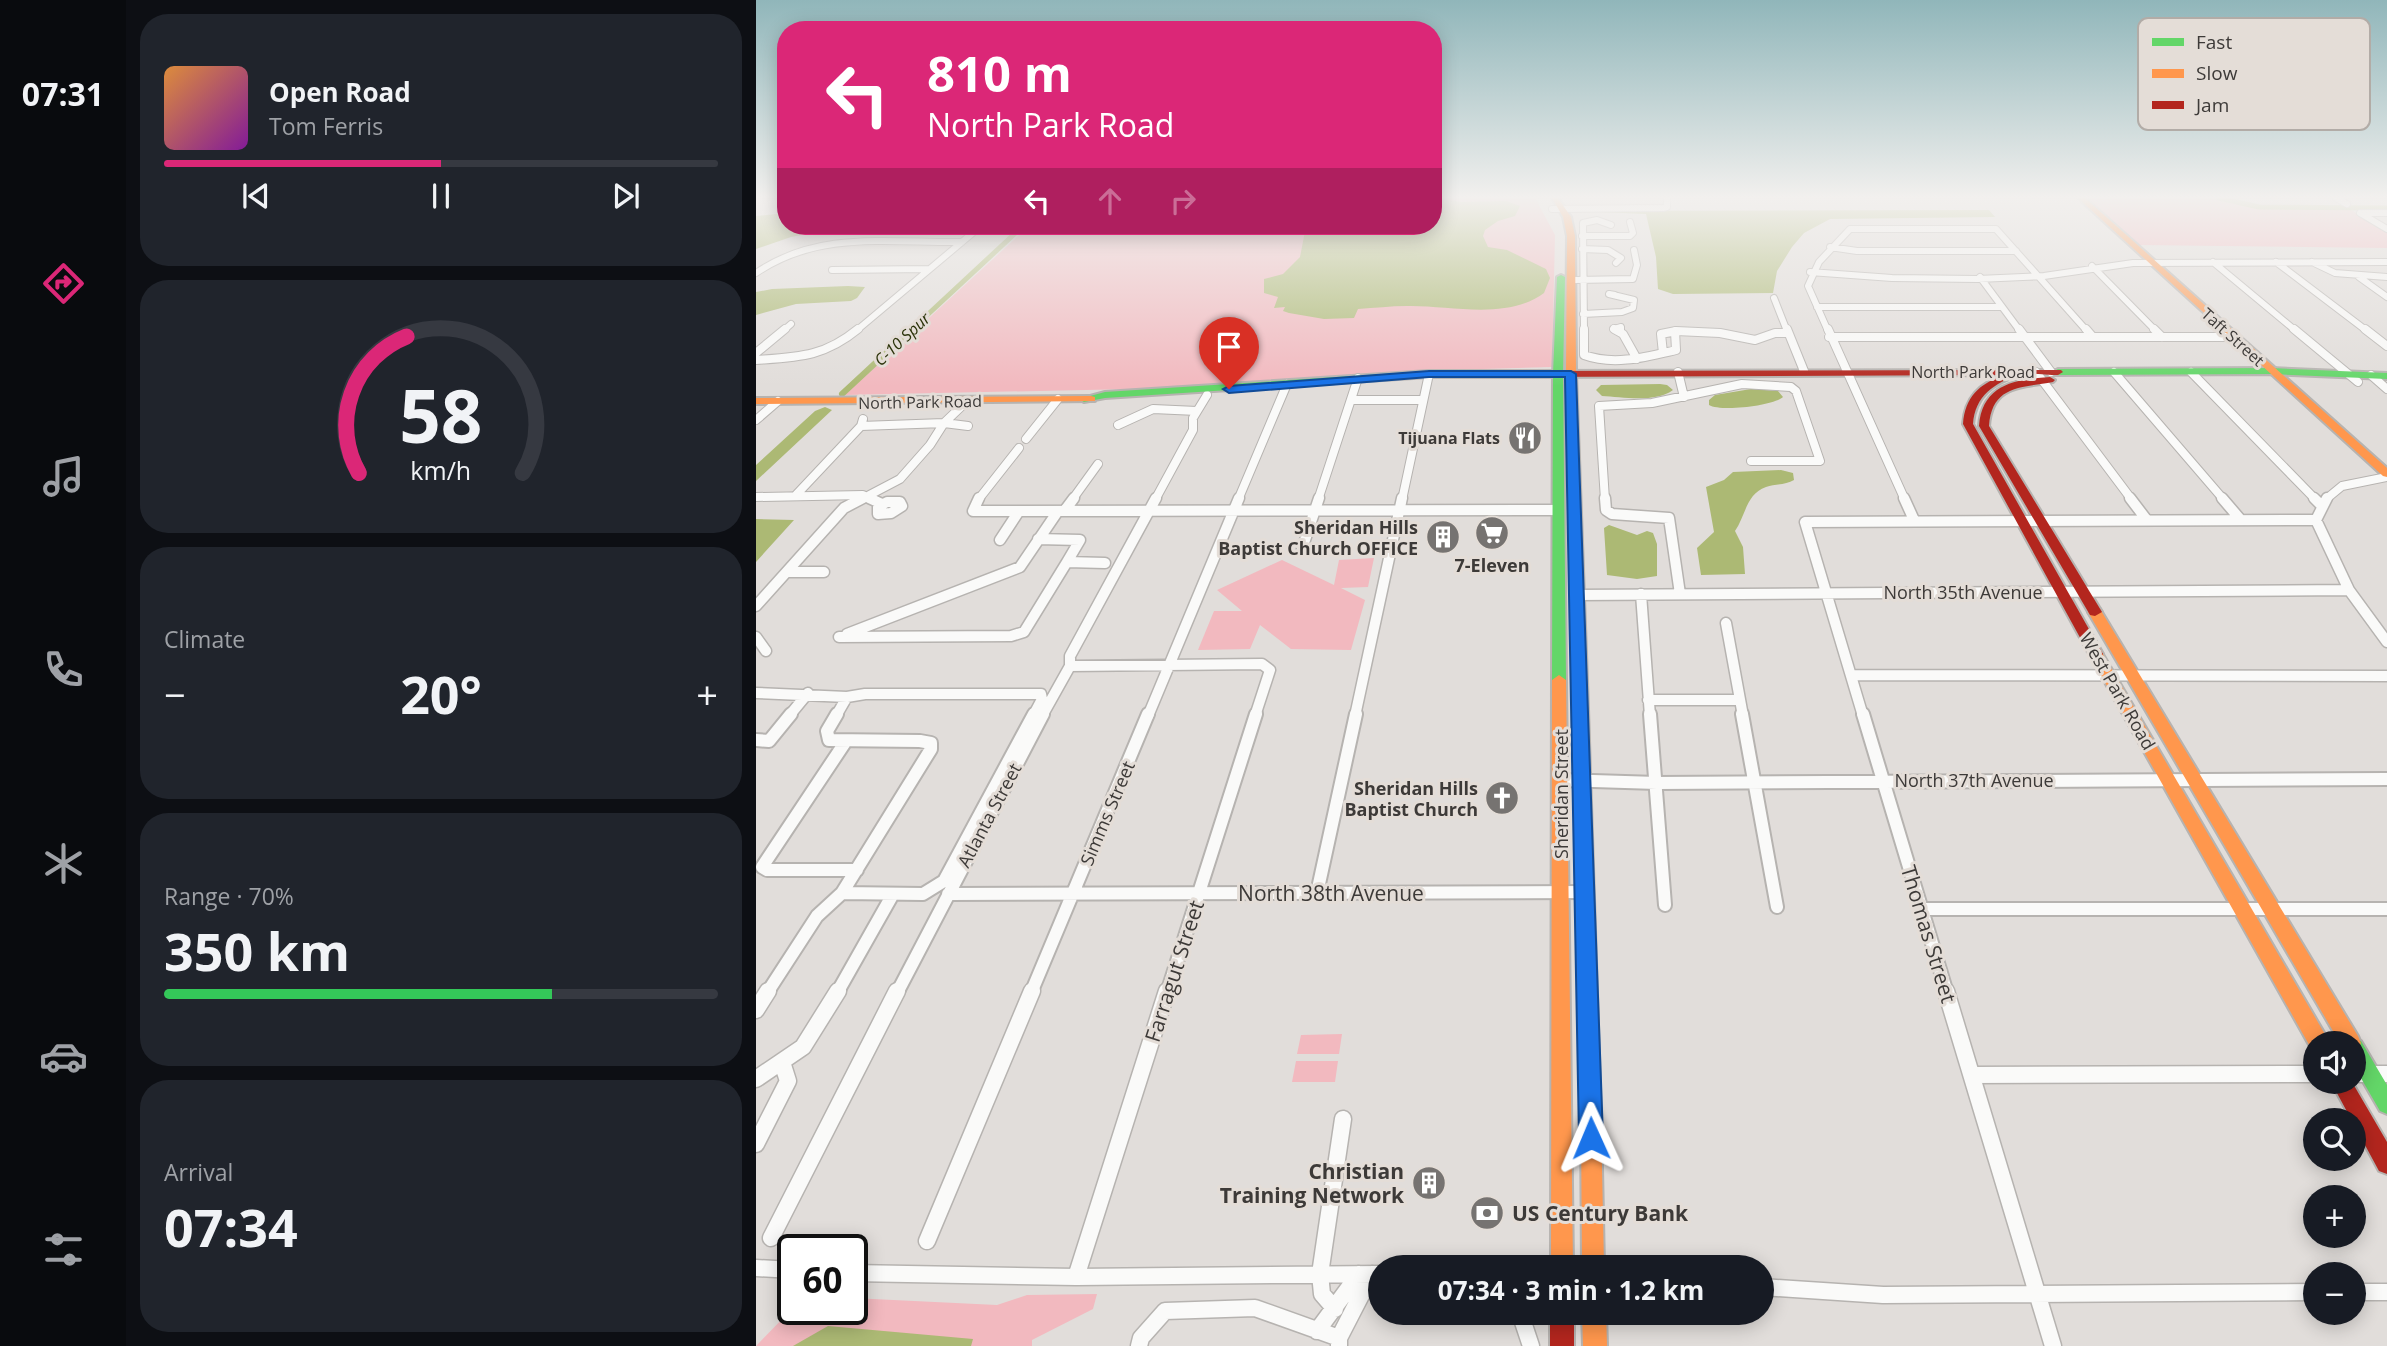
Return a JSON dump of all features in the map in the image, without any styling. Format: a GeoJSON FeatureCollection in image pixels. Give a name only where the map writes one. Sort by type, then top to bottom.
{"type":"FeatureCollection","features":[{"type":"Feature","properties":{"kind":"street"},"geometry":{"type":"LineString","coordinates":[[756,273],[777,261]]}},
{"type":"Feature","properties":{"kind":"street"},"geometry":{"type":"LineString","coordinates":[[756,360],[790,360],[823,353],[848,340],[939,261]]}},
{"type":"Feature","properties":{"kind":"street","name":"Sheridan Street"},"geometry":{"type":"LineString","coordinates":[[1562,1255],[1559,510],[1564,374],[1572,280],[1568,261]]}},
{"type":"Feature","properties":{"kind":"street"},"geometry":{"type":"LineString","coordinates":[[1578,261],[1572,280],[1583,314],[1584,355],[1646,364],[1663,353],[1677,349],[1675,331]]}},
{"type":"Feature","properties":{"kind":"street"},"geometry":{"type":"LineString","coordinates":[[1572,280],[1633,279],[1636,261]]}},
{"type":"Feature","properties":{"kind":"street"},"geometry":{"type":"LineString","coordinates":[[1819,261],[1810,272],[1808,286],[1914,520],[2316,520]]}},
{"type":"Feature","properties":{"kind":"street"},"geometry":{"type":"LineString","coordinates":[[2026,261],[2092,336]]}},
{"type":"Feature","properties":{"kind":"street"},"geometry":{"type":"LineString","coordinates":[[1810,272],[1842,276],[2040,276],[2092,266],[2151,262],[2387,262]]}},
{"type":"Feature","properties":{"kind":"street","name":"Taft Street"},"geometry":{"type":"LineString","coordinates":[[2151,262],[2387,475]]}},
{"type":"Feature","properties":{"kind":"street"},"geometry":{"type":"LineString","coordinates":[[2213,262],[2374,380]]}},
{"type":"Feature","properties":{"kind":"street"},"geometry":{"type":"LineString","coordinates":[[2276,262],[2387,346]]}},
{"type":"Feature","properties":{"kind":"street"},"geometry":{"type":"LineString","coordinates":[[2312,262],[2326,271],[2359,277],[2387,277]]}},
{"type":"Feature","properties":{"kind":"street"},"geometry":{"type":"LineString","coordinates":[[2092,266],[2162,337]]}},
{"type":"Feature","properties":{"kind":"street"},"geometry":{"type":"LineString","coordinates":[[832,270],[929,269]]}},
{"type":"Feature","properties":{"kind":"street"},"geometry":{"type":"LineString","coordinates":[[1980,277],[2026,337],[2043,375],[2146,519]]}},
{"type":"Feature","properties":{"kind":"street"},"geometry":{"type":"LineString","coordinates":[[2359,277],[2387,297]]}},
{"type":"Feature","properties":{"kind":"street"},"geometry":{"type":"LineString","coordinates":[[1583,314],[1633,309],[1634,300],[1615,295]]}},
{"type":"Feature","properties":{"kind":"street"},"geometry":{"type":"LineString","coordinates":[[1774,298],[1804,371]]}},
{"type":"Feature","properties":{"kind":"street"},"geometry":{"type":"LineString","coordinates":[[1816,307],[2001,307]]}},
{"type":"Feature","properties":{"kind":"street"},"geometry":{"type":"LineString","coordinates":[[756,353],[791,324]]}},
{"type":"Feature","properties":{"kind":"street"},"geometry":{"type":"LineString","coordinates":[[1621,331],[1646,364]]}},
{"type":"Feature","properties":{"kind":"street"},"geometry":{"type":"LineString","coordinates":[[1663,353],[1661,334],[1675,331],[1755,340],[1787,333]]}},
{"type":"Feature","properties":{"kind":"street"},"geometry":{"type":"LineString","coordinates":[[1829,337],[2232,337]]}},
{"type":"Feature","properties":{"kind":"street","name":"North Park Road"},"geometry":{"type":"LineString","coordinates":[[1084,399],[1105,395],[1428,376],[1564,374],[1646,364],[1682,372],[2276,375],[2374,380]]}},
{"type":"Feature","properties":{"kind":"street"},"geometry":{"type":"LineString","coordinates":[[1682,372],[1688,396]]}},
{"type":"Feature","properties":{"kind":"street"},"geometry":{"type":"LineString","coordinates":[[1986,372],[2011,381]]}},
{"type":"Feature","properties":{"kind":"street","name":"Sheridan Street"},"geometry":{"type":"LineString","coordinates":[[1564,374],[1576,520],[1594,1255]]}},
{"type":"Feature","properties":{"kind":"street","name":"West Park Road"},"geometry":{"type":"LineString","coordinates":[[2043,375],[1982,388],[1971,398],[1966,416],[1972,436],[2312,1031]]}},
{"type":"Feature","properties":{"kind":"street"},"geometry":{"type":"LineString","coordinates":[[2195,375],[2320,503]]}},
{"type":"Feature","properties":{"kind":"street"},"geometry":{"type":"LineString","coordinates":[[1317,893],[1428,376]]}},
{"type":"Feature","properties":{"kind":"street"},"geometry":{"type":"LineString","coordinates":[[2117,376],[2240,519]]}},
{"type":"Feature","properties":{"kind":"street"},"geometry":{"type":"LineString","coordinates":[[1303,550],[1357,381]]}},
{"type":"Feature","properties":{"kind":"street","name":"West Park Road"},"geometry":{"type":"LineString","coordinates":[[2011,381],[1993,396],[1983,419],[1989,436],[2344,1031]]}},
{"type":"Feature","properties":{"kind":"street"},"geometry":{"type":"LineString","coordinates":[[1680,594],[1669,518],[1618,515],[1606,510],[1600,404],[1652,403],[1742,384],[1780,384],[1794,388],[1820,461],[1751,461]]}},
{"type":"Feature","properties":{"kind":"street","name":"North Park Road"},"geometry":{"type":"LineString","coordinates":[[756,401],[1058,400],[1207,395],[1286,386]]}},
{"type":"Feature","properties":{"kind":"street","name":"Simms Street"},"geometry":{"type":"LineString","coordinates":[[927,1241],[1286,386]]}},
{"type":"Feature","properties":{"kind":"street","name":"Atlanta Street"},"geometry":{"type":"LineString","coordinates":[[771,1238],[948,894],[1070,666],[1070,656],[1193,430],[1193,418],[1207,395]]}},
{"type":"Feature","properties":{"kind":"street"},"geometry":{"type":"LineString","coordinates":[[1026,439],[1058,400]]}},
{"type":"Feature","properties":{"kind":"street"},"geometry":{"type":"LineString","coordinates":[[1351,400],[1423,400]]}},
{"type":"Feature","properties":{"kind":"street"},"geometry":{"type":"LineString","coordinates":[[756,420],[778,401]]}},
{"type":"Feature","properties":{"kind":"street"},"geometry":{"type":"LineString","coordinates":[[756,497],[863,495],[890,487],[930,445],[944,423],[966,402]]}},
{"type":"Feature","properties":{"kind":"street"},"geometry":{"type":"LineString","coordinates":[[1118,425],[1153,409],[1197,411]]}},
{"type":"Feature","properties":{"kind":"street"},"geometry":{"type":"LineString","coordinates":[[796,495],[862,423],[944,423],[968,426]]}},
{"type":"Feature","properties":{"kind":"street"},"geometry":{"type":"LineString","coordinates":[[1019,448],[976,502],[973,511],[1559,510],[1576,520]]}},
{"type":"Feature","properties":{"kind":"street"},"geometry":{"type":"LineString","coordinates":[[1038,539],[1080,540],[1024,632],[1012,636],[839,637],[1020,567],[1038,539],[1098,464]]}},
{"type":"Feature","properties":{"kind":"street"},"geometry":{"type":"LineString","coordinates":[[2387,475],[2348,483],[2336,489],[2320,503],[2316,520],[2349,590],[2387,642]]}},
{"type":"Feature","properties":{"kind":"street"},"geometry":{"type":"LineString","coordinates":[[863,495],[882,504]]}},
{"type":"Feature","properties":{"kind":"street"},"geometry":{"type":"LineString","coordinates":[[756,606],[844,508],[863,495]]}},
{"type":"Feature","properties":{"kind":"street"},"geometry":{"type":"LineString","coordinates":[[1000,541],[1019,511]]}},
{"type":"Feature","properties":{"kind":"street","name":"Thomas Street"},"geometry":{"type":"LineString","coordinates":[[1914,520],[1805,522],[2053,1346]]}},
{"type":"Feature","properties":{"kind":"street"},"geometry":{"type":"LineString","coordinates":[[1066,562],[1105,563]]}},
{"type":"Feature","properties":{"kind":"street"},"geometry":{"type":"LineString","coordinates":[[789,572],[824,572]]}},
{"type":"Feature","properties":{"kind":"street","name":"North 35th Avenue"},"geometry":{"type":"LineString","coordinates":[[1577,595],[2349,590]]}},
{"type":"Feature","properties":{"kind":"street"},"geometry":{"type":"LineString","coordinates":[[1641,594],[1665,905]]}},
{"type":"Feature","properties":{"kind":"street"},"geometry":{"type":"LineString","coordinates":[[1726,623],[1777,907]]}},
{"type":"Feature","properties":{"kind":"street"},"geometry":{"type":"LineString","coordinates":[[756,637],[766,650]]}},
{"type":"Feature","properties":{"kind":"street"},"geometry":{"type":"LineString","coordinates":[[1560,657],[1579,657]]}},
{"type":"Feature","properties":{"kind":"street"},"geometry":{"type":"LineString","coordinates":[[1070,666],[1169,664]]}},
{"type":"Feature","properties":{"kind":"street","name":"Farragut Street"},"geometry":{"type":"LineString","coordinates":[[1076,1277],[1270,670],[1269,666],[1169,664]]}},
{"type":"Feature","properties":{"kind":"street"},"geometry":{"type":"LineString","coordinates":[[1852,675],[2387,676]]}},
{"type":"Feature","properties":{"kind":"street"},"geometry":{"type":"LineString","coordinates":[[756,693],[847,697],[865,694],[1041,695],[1042,699],[944,881],[923,894],[842,893]]}},
{"type":"Feature","properties":{"kind":"street"},"geometry":{"type":"LineString","coordinates":[[756,740],[769,741],[808,694]]}},
{"type":"Feature","properties":{"kind":"street"},"geometry":{"type":"LineString","coordinates":[[756,1010],[817,915],[842,893],[858,870],[931,749],[931,743],[829,740],[827,731],[847,697]]}},
{"type":"Feature","properties":{"kind":"street"},"geometry":{"type":"LineString","coordinates":[[1648,700],[1740,700]]}},
{"type":"Feature","properties":{"kind":"street"},"geometry":{"type":"LineString","coordinates":[[846,741],[762,867],[767,870],[858,870]]}},
{"type":"Feature","properties":{"kind":"street","name":"North 37th Avenue"},"geometry":{"type":"LineString","coordinates":[[1561,780],[1657,783],[2387,779]]}},
{"type":"Feature","properties":{"kind":"street","name":"North 38th Avenue"},"geometry":{"type":"LineString","coordinates":[[948,894],[1587,892]]}},
{"type":"Feature","properties":{"kind":"street"},"geometry":{"type":"LineString","coordinates":[[756,1079],[803,1046],[814,1032],[893,894]]}},
{"type":"Feature","properties":{"kind":"street"},"geometry":{"type":"LineString","coordinates":[[1921,909],[2387,909]]}},
{"type":"Feature","properties":{"kind":"street"},"geometry":{"type":"LineString","coordinates":[[756,1144],[788,1081],[782,1062]]}},
{"type":"Feature","properties":{"kind":"street"},"geometry":{"type":"LineString","coordinates":[[1972,1074],[2303,1074]]}},
{"type":"Feature","properties":{"kind":"street"},"geometry":{"type":"LineString","coordinates":[[2366,1074],[2387,1074]]}},
{"type":"Feature","properties":{"kind":"street"},"geometry":{"type":"LineString","coordinates":[[2366,1079],[2387,1104]]}},
{"type":"Feature","properties":{"kind":"street"},"geometry":{"type":"LineString","coordinates":[[2348,1094],[2387,1163]]}},
{"type":"Feature","properties":{"kind":"street"},"geometry":{"type":"LineString","coordinates":[[1335,1310],[1324,1301],[1320,1293],[1320,1274],[1343,1119]]}},
{"type":"Feature","properties":{"kind":"street"},"geometry":{"type":"LineString","coordinates":[[756,1268],[777,1269]]}},
{"type":"Feature","properties":{"kind":"street"},"geometry":{"type":"LineString","coordinates":[[868,1273],[1076,1277],[1368,1274]]}},
{"type":"Feature","properties":{"kind":"street"},"geometry":{"type":"LineString","coordinates":[[1317,1331],[1368,1276]]}},
{"type":"Feature","properties":{"kind":"street"},"geometry":{"type":"LineString","coordinates":[[1139,1346],[1141,1338],[1165,1311],[1255,1308],[1339,1342],[1368,1278]]}},
{"type":"Feature","properties":{"kind":"street"},"geometry":{"type":"LineString","coordinates":[[1774,1288],[1883,1295],[2303,1292]]}},
{"type":"Feature","properties":{"kind":"street"},"geometry":{"type":"LineString","coordinates":[[2366,1292],[2387,1292]]}},
{"type":"Feature","properties":{"kind":"street"},"geometry":{"type":"LineString","coordinates":[[1524,1325],[1531,1346]]}},
{"type":"Feature","properties":{"kind":"street"},"geometry":{"type":"LineString","coordinates":[[1562,1325],[1562,1346]]}},
{"type":"Feature","properties":{"kind":"street"},"geometry":{"type":"LineString","coordinates":[[1594,1325],[1595,1346]]}},
{"type":"Feature","properties":{"kind":"shaded area"},"geometry":{"type":"Polygon","coordinates":[[[991,261],[1554,261],[1552,367],[1412,371],[1226,387],[845,395],[991,261]]]}},
{"type":"Feature","properties":{"kind":"shaded area"},"geometry":{"type":"Polygon","coordinates":[[[1296,261],[1529,261],[1546,269],[1550,278],[1544,293],[1513,307],[1477,310],[1395,306],[1358,309],[1354,318],[1324,319],[1289,313],[1283,311],[1285,307],[1274,308],[1278,297],[1264,293],[1264,279],[1283,274],[1296,261]]]}},
{"type":"Feature","properties":{"kind":"shaded area"},"geometry":{"type":"Polygon","coordinates":[[[1656,261],[1783,261],[1777,271],[1773,293],[1673,294],[1658,289],[1656,261]]]}},
{"type":"Feature","properties":{"kind":"shaded area"},"geometry":{"type":"Polygon","coordinates":[[[865,287],[857,298],[851,301],[796,304],[756,315],[756,292],[865,287]]]}},
{"type":"Feature","properties":{"kind":"shaded area"},"geometry":{"type":"Polygon","coordinates":[[[1660,384],[1673,390],[1658,397],[1639,398],[1602,396],[1596,390],[1601,385],[1660,384]]]}},
{"type":"Feature","properties":{"kind":"shaded area"},"geometry":{"type":"Polygon","coordinates":[[[1751,389],[1778,391],[1783,397],[1747,407],[1724,408],[1709,405],[1709,400],[1715,395],[1751,389]]]}},
{"type":"Feature","properties":{"kind":"shaded area"},"geometry":{"type":"Polygon","coordinates":[[[825,407],[832,410],[756,481],[756,465],[815,411],[825,407]]]}},
{"type":"Feature","properties":{"kind":"shaded area"},"geometry":{"type":"Polygon","coordinates":[[[1781,470],[1793,473],[1794,480],[1759,490],[1747,506],[1735,531],[1743,547],[1745,574],[1701,575],[1697,548],[1714,532],[1706,487],[1724,480],[1733,472],[1781,470]]]}},
{"type":"Feature","properties":{"kind":"shaded area"},"geometry":{"type":"Polygon","coordinates":[[[756,519],[794,520],[756,562],[756,519]]]}},
{"type":"Feature","properties":{"kind":"shaded area"},"geometry":{"type":"Polygon","coordinates":[[[1609,525],[1637,535],[1647,531],[1653,533],[1657,544],[1657,576],[1637,579],[1607,575],[1604,528],[1609,525]]]}},
{"type":"Feature","properties":{"kind":"shaded area"},"geometry":{"type":"Polygon","coordinates":[[[1374,558],[1368,587],[1341,588],[1365,600],[1351,650],[1291,649],[1260,625],[1250,649],[1198,650],[1214,611],[1242,611],[1217,590],[1282,560],[1334,585],[1339,560],[1374,558]]]}},
{"type":"Feature","properties":{"kind":"shaded area"},"geometry":{"type":"Polygon","coordinates":[[[1342,1034],[1339,1054],[1297,1054],[1301,1035],[1342,1034]]]}},
{"type":"Feature","properties":{"kind":"shaded area"},"geometry":{"type":"Polygon","coordinates":[[[1296,1061],[1338,1061],[1335,1082],[1292,1082],[1296,1061]]]}},
{"type":"Feature","properties":{"kind":"shaded area"},"geometry":{"type":"Polygon","coordinates":[[[1097,1294],[1093,1309],[1032,1340],[1032,1346],[756,1346],[777,1324],[868,1325],[868,1299],[997,1305],[1027,1295],[1097,1294]]]}},
{"type":"Feature","properties":{"kind":"shaded area"},"geometry":{"type":"Polygon","coordinates":[[[828,1326],[973,1339],[971,1346],[793,1346],[828,1326]]]}},
{"type":"Feature","properties":{"kind":"waterway","name":"C-10 Spur"},"geometry":{"type":"LineString","coordinates":[[910,331],[986,261]]}},
{"type":"Feature","properties":{"kind":"waterway","name":"C-10 Spur"},"geometry":{"type":"LineString","coordinates":[[842,394],[912,329]]}},
{"type":"Feature","properties":{"kind":"traffic: fast"},"geometry":{"type":"LineString","coordinates":[[1559,680],[1558,374],[1561,277]]}},
{"type":"Feature","properties":{"kind":"traffic: fast"},"geometry":{"type":"LineString","coordinates":[[2058,372],[2271,371],[2387,376]]}},
{"type":"Feature","properties":{"kind":"traffic: fast"},"geometry":{"type":"LineString","coordinates":[[1084,399],[1105,395],[1429,374],[1501,374]]}},
{"type":"Feature","properties":{"kind":"traffic: fast"},"geometry":{"type":"LineString","coordinates":[[1581,709],[1591,1119]]}},
{"type":"Feature","properties":{"kind":"traffic: fast"},"geometry":{"type":"LineString","coordinates":[[2366,1068],[2387,1104]]}},
{"type":"Feature","properties":{"kind":"traffic: slow"},"geometry":{"type":"LineString","coordinates":[[1571,261],[1571,374],[1581,709]]}},
{"type":"Feature","properties":{"kind":"traffic: slow"},"geometry":{"type":"LineString","coordinates":[[2151,261],[2387,474]]}},
{"type":"Feature","properties":{"kind":"traffic: slow"},"geometry":{"type":"LineString","coordinates":[[756,401],[1091,399]]}},
{"type":"Feature","properties":{"kind":"traffic: slow"},"geometry":{"type":"LineString","coordinates":[[2095,612],[2344,1031]]}},
{"type":"Feature","properties":{"kind":"traffic: slow"},"geometry":{"type":"LineString","coordinates":[[2096,654],[2312,1031]]}},
{"type":"Feature","properties":{"kind":"traffic: slow"},"geometry":{"type":"LineString","coordinates":[[1559,680],[1562,1255]]}},
{"type":"Feature","properties":{"kind":"traffic: slow"},"geometry":{"type":"LineString","coordinates":[[1591,1119],[1593,1255]]}},
{"type":"Feature","properties":{"kind":"traffic: slow"},"geometry":{"type":"LineString","coordinates":[[1594,1325],[1595,1346]]}},
{"type":"Feature","properties":{"kind":"traffic: jam"},"geometry":{"type":"LineString","coordinates":[[1501,374],[2058,372]]}},
{"type":"Feature","properties":{"kind":"traffic: jam"},"geometry":{"type":"LineString","coordinates":[[2014,375],[1996,381],[1975,397],[1968,424],[2096,654]]}},
{"type":"Feature","properties":{"kind":"traffic: jam"},"geometry":{"type":"LineString","coordinates":[[2050,380],[2015,385],[1996,395],[1985,413],[1984,426],[2095,612]]}},
{"type":"Feature","properties":{"kind":"traffic: jam"},"geometry":{"type":"LineString","coordinates":[[2348,1094],[2387,1163]]}},
{"type":"Feature","properties":{"kind":"traffic: jam"},"geometry":{"type":"LineString","coordinates":[[1562,1325],[1562,1346]]}},
{"type":"Feature","properties":{"kind":"place","name":"Tijuana Flats"},"geometry":{"type":"Point","coordinates":[1525,438]}},
{"type":"Feature","properties":{"kind":"place","name":"7-Eleven"},"geometry":{"type":"Point","coordinates":[1492,533]}},
{"type":"Feature","properties":{"kind":"place","name":"Sheridan Hills Baptist Church OFFICE"},"geometry":{"type":"Point","coordinates":[1443,537]}},
{"type":"Feature","properties":{"kind":"place","name":"Sheridan Hills Baptist Church"},"geometry":{"type":"Point","coordinates":[1502,798]}},
{"type":"Feature","properties":{"kind":"place","name":"Christian Training Network"},"geometry":{"type":"Point","coordinates":[1429,1183]}},
{"type":"Feature","properties":{"kind":"place","name":"US Century Bank"},"geometry":{"type":"Point","coordinates":[1487,1213]}},
{"type":"Feature","properties":{"kind":"route"},"geometry":{"type":"LineString","coordinates":[[1229,389],[1429,374],[1571,374],[1587,892],[1591,1138]]}}]}
